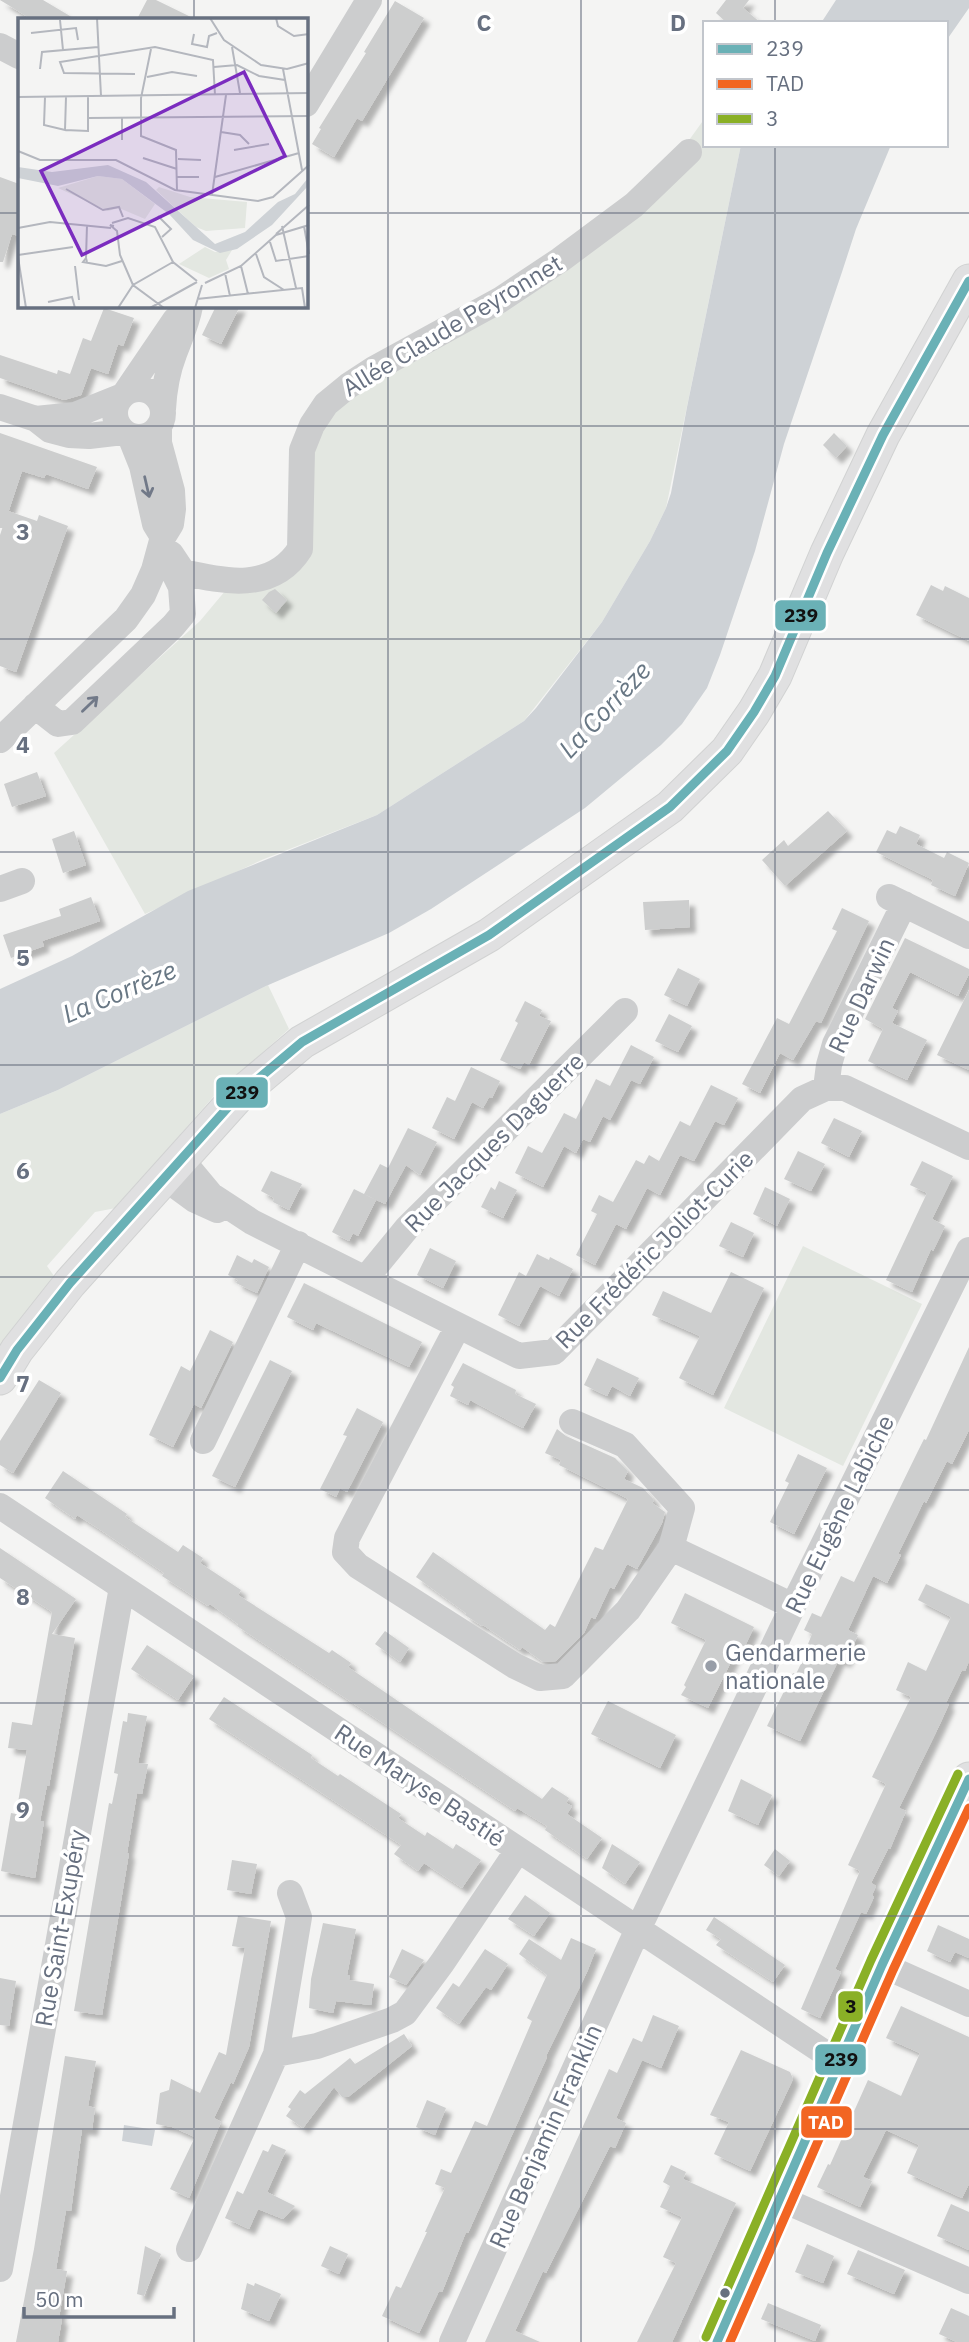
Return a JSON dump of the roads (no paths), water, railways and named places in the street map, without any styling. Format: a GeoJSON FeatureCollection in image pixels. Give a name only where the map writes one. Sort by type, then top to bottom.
{"type":"FeatureCollection","features":[{"type":"Feature","properties":{"kind":"main road"},"geometry":{"type":"LineString","coordinates":[[0,1378],[18,1350],[70,1283],[239,1095],[302,1042],[489,935],[670,807],[727,751],[775,677],[819,570],[883,435],[969,281]]}},
{"type":"Feature","properties":{"kind":"main road"},"geometry":{"type":"LineString","coordinates":[[717,2342],[882,1965],[966,1794]]}},
{"type":"Feature","properties":{"kind":"street"},"geometry":{"type":"LineString","coordinates":[[308,101],[369,0]]}},
{"type":"Feature","properties":{"kind":"street"},"geometry":{"type":"LineString","coordinates":[[0,46],[18,55]]}},
{"type":"Feature","properties":{"kind":"street","name":"Allée Claude Peyronnet"},"geometry":{"type":"LineString","coordinates":[[163,543],[183,572],[212,579],[248,581],[266,577],[284,567],[300,549],[302,450],[312,425],[326,404],[374,369],[500,300],[561,260],[634,205],[689,152]]}},
{"type":"Feature","properties":{"kind":"street"},"geometry":{"type":"LineString","coordinates":[[35,706],[58,724],[72,722],[183,614],[181,587],[155,524],[142,466],[127,434],[115,419],[114,411],[178,314],[186,308]]}},
{"type":"Feature","properties":{"kind":"street"},"geometry":{"type":"LineString","coordinates":[[0,740],[126,619],[143,595],[171,524],[172,491],[159,443],[161,417],[170,364],[188,320],[189,308]]}},
{"type":"Feature","properties":{"kind":"street"},"geometry":{"type":"LineString","coordinates":[[819,570],[969,312]]}},
{"type":"Feature","properties":{"kind":"street"},"geometry":{"type":"LineString","coordinates":[[0,407],[36,419],[50,430],[69,435],[147,436],[161,417],[160,401],[148,390],[140,388],[75,415],[36,419]]}},
{"type":"Feature","properties":{"kind":"street","name":"Rue Darwin"},"geometry":{"type":"LineString","coordinates":[[826,1088],[835,1044],[896,900],[969,936]]}},
{"type":"Feature","properties":{"kind":"street","name":"Rue Jacques Daguerre"},"geometry":{"type":"LineString","coordinates":[[366,1278],[407,1227],[625,1011]]}},
{"type":"Feature","properties":{"kind":"street"},"geometry":{"type":"LineString","coordinates":[[826,1088],[845,1088],[969,1147]]}},
{"type":"Feature","properties":{"kind":"street","name":"Rue Frédéric Joliot-Curie"},"geometry":{"type":"LineString","coordinates":[[173,1168],[252,1222],[519,1356],[554,1352],[802,1099],[826,1088]]}},
{"type":"Feature","properties":{"kind":"street"},"geometry":{"type":"LineString","coordinates":[[203,1441],[298,1244]]}},
{"type":"Feature","properties":{"kind":"street","name":"Rue Eugène Labiche"},"geometry":{"type":"LineString","coordinates":[[638,1931],[793,1606],[969,1250]]}},
{"type":"Feature","properties":{"kind":"street"},"geometry":{"type":"LineString","coordinates":[[458,1326],[347,1538],[345,1552],[358,1566],[515,1666],[540,1678],[563,1676],[628,1610],[671,1548],[682,1508],[625,1445],[572,1422]]}},
{"type":"Feature","properties":{"kind":"street","name":"Rue Maryse Bastié"},"geometry":{"type":"LineString","coordinates":[[0,1506],[840,2063]]}},
{"type":"Feature","properties":{"kind":"street"},"geometry":{"type":"LineString","coordinates":[[671,1548],[793,1606]]}},
{"type":"Feature","properties":{"kind":"street","name":"Rue Saint-Exupéry"},"geometry":{"type":"LineString","coordinates":[[0,2269],[122,1587]]}},
{"type":"Feature","properties":{"kind":"street"},"geometry":{"type":"LineString","coordinates":[[276,2054],[317,2046],[405,2013],[518,1850]]}},
{"type":"Feature","properties":{"kind":"street"},"geometry":{"type":"LineString","coordinates":[[189,2249],[276,2054],[299,1917],[290,1893]]}},
{"type":"Feature","properties":{"kind":"street","name":"Rue Benjamin Franklin"},"geometry":{"type":"LineString","coordinates":[[452,2342],[638,1931]]}},
{"type":"Feature","properties":{"kind":"street"},"geometry":{"type":"LineString","coordinates":[[882,1965],[969,2004]]}},
{"type":"Feature","properties":{"kind":"street"},"geometry":{"type":"LineString","coordinates":[[781,2199],[969,2281]]}},
{"type":"Feature","properties":{"kind":"water"},"geometry":{"type":"Polygon","coordinates":[[[836,0],[969,0],[969,8],[948,38],[948,21],[822,21],[836,0]]]}},
{"type":"Feature","properties":{"kind":"water","name":"La Corrèze"},"geometry":{"type":"Polygon","coordinates":[[[741,147],[890,147],[856,229],[784,444],[755,551],[720,655],[707,688],[682,724],[661,745],[585,808],[431,909],[389,933],[266,986],[58,1090],[0,1114],[0,989],[72,956],[188,891],[377,815],[524,721],[602,622],[650,541],[671,493],[741,147]]]}},
{"type":"Feature","properties":{"kind":"water"},"geometry":{"type":"Polygon","coordinates":[[[124,2125],[155,2130],[152,2146],[122,2141],[124,2125]]]}},
{"type":"Feature","properties":{"kind":"place","name":"Gendarmerie nationale"},"geometry":{"type":"Point","coordinates":[711,1666]}}]}
